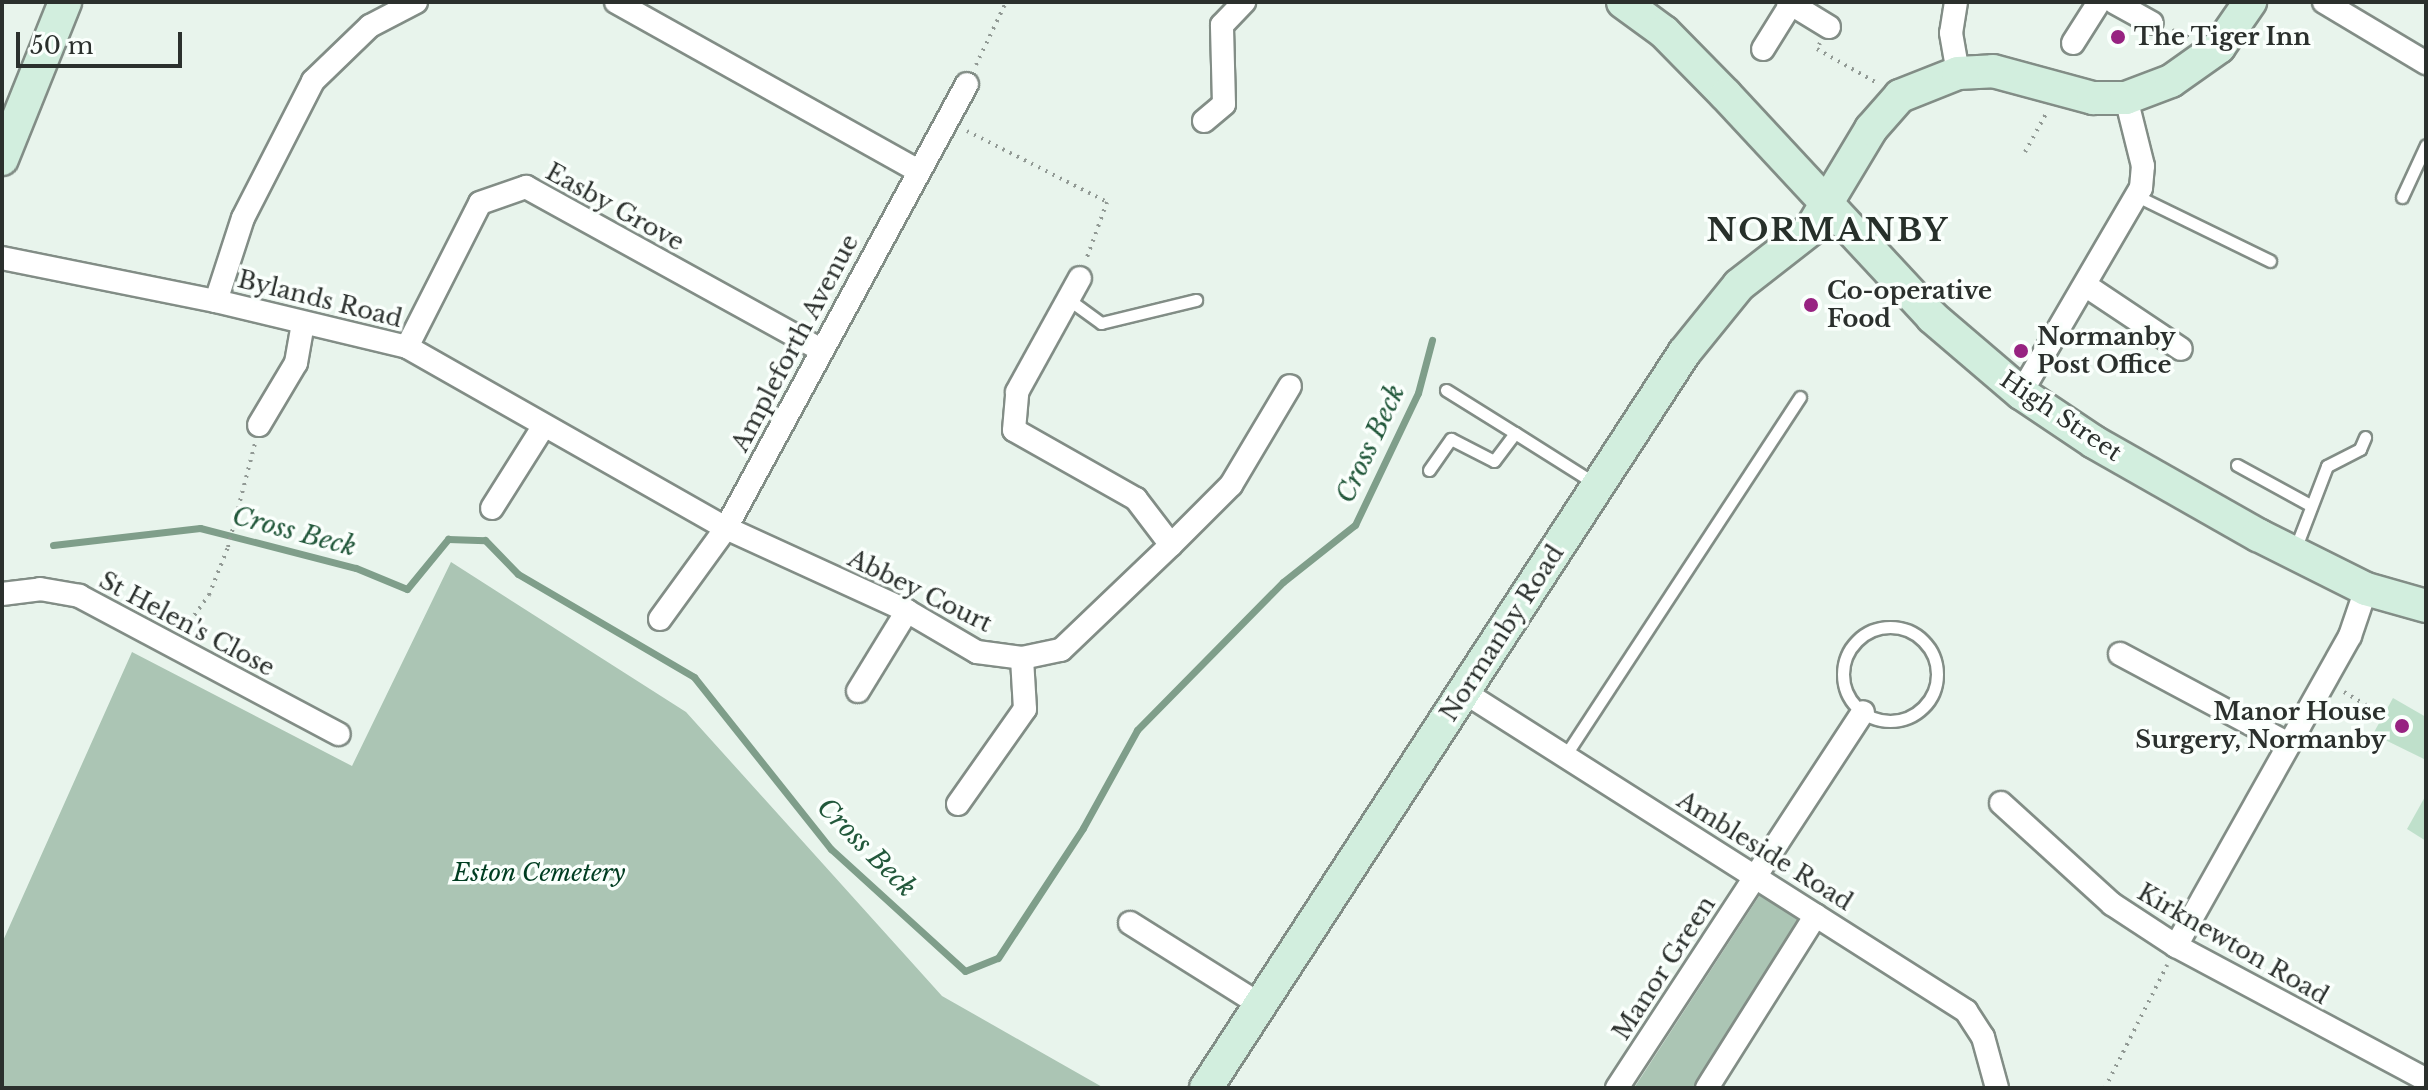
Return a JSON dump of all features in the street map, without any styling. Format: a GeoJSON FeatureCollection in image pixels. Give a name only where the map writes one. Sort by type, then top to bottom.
{"type":"FeatureCollection","features":[{"type":"Feature","properties":{"kind":"street"},"geometry":{"type":"LineString","coordinates":[[2,159],[65,2]]}},
{"type":"Feature","properties":{"kind":"street"},"geometry":{"type":"LineString","coordinates":[[216,301],[243,218],[313,81],[370,26],[416,2]]}},
{"type":"Feature","properties":{"kind":"street"},"geometry":{"type":"LineString","coordinates":[[616,2],[917,170]]}},
{"type":"Feature","properties":{"kind":"street"},"geometry":{"type":"LineString","coordinates":[[1204,121],[1224,104],[1222,25],[1244,2]]}},
{"type":"Feature","properties":{"kind":"street","name":"High Street"},"geometry":{"type":"LineString","coordinates":[[1623,2],[1664,32],[1932,317],[2021,393],[2094,442],[2294,553],[2366,589],[2426,606]]}},
{"type":"Feature","properties":{"kind":"street"},"geometry":{"type":"LineString","coordinates":[[1956,2],[1951,33],[1958,73]]}},
{"type":"Feature","properties":{"kind":"street"},"geometry":{"type":"LineString","coordinates":[[2073,43],[2099,2]]}},
{"type":"Feature","properties":{"kind":"street"},"geometry":{"type":"LineString","coordinates":[[2114,2],[2152,23]]}},
{"type":"Feature","properties":{"kind":"street"},"geometry":{"type":"LineString","coordinates":[[1900,96],[1958,73],[1993,71],[2093,98],[2126,98],[2171,81],[2219,47],[2250,2]]}},
{"type":"Feature","properties":{"kind":"street"},"geometry":{"type":"LineString","coordinates":[[2324,2],[2426,63]]}},
{"type":"Feature","properties":{"kind":"street"},"geometry":{"type":"LineString","coordinates":[[1763,49],[1790,3],[1829,27]]}},
{"type":"Feature","properties":{"kind":"street","name":"Ampleforth Avenue"},"geometry":{"type":"LineString","coordinates":[[660,619],[726,528],[917,170],[967,84]]}},
{"type":"Feature","properties":{"kind":"street","name":"Normanby Road"},"geometry":{"type":"LineString","coordinates":[[1206,1088],[1598,486],[1717,310],[1739,285],[1811,229],[1871,129],[1900,96]]}},
{"type":"Feature","properties":{"kind":"street"},"geometry":{"type":"LineString","coordinates":[[2021,393],[2137,196],[2143,166],[2126,98]]}},
{"type":"Feature","properties":{"kind":"street","name":"Easby Grove"},"geometry":{"type":"LineString","coordinates":[[407,347],[480,203],[526,187],[821,350]]}},
{"type":"Feature","properties":{"kind":"street","name":"Bylands Road"},"geometry":{"type":"LineString","coordinates":[[2,258],[216,301],[303,325],[407,347],[543,427],[726,528]]}},
{"type":"Feature","properties":{"kind":"street"},"geometry":{"type":"LineString","coordinates":[[1080,278],[1017,392],[1014,430],[1136,499],[1171,545]]}},
{"type":"Feature","properties":{"kind":"street"},"geometry":{"type":"LineString","coordinates":[[2085,285],[2181,349]]}},
{"type":"Feature","properties":{"kind":"street"},"geometry":{"type":"LineString","coordinates":[[259,425],[296,363],[303,325]]}},
{"type":"Feature","properties":{"kind":"street","name":"Abbey Court"},"geometry":{"type":"LineString","coordinates":[[726,528],[907,611],[977,652],[1022,658],[1061,650],[1231,485],[1290,386]]}},
{"type":"Feature","properties":{"kind":"street"},"geometry":{"type":"LineString","coordinates":[[492,508],[543,427]]}},
{"type":"Feature","properties":{"kind":"street","name":"St Helen's Close"},"geometry":{"type":"LineString","coordinates":[[2,594],[40,589],[79,596],[171,648],[339,734]]}},
{"type":"Feature","properties":{"kind":"street"},"geometry":{"type":"LineString","coordinates":[[2176,946],[2287,743],[2350,636],[2366,589]]}},
{"type":"Feature","properties":{"kind":"street"},"geometry":{"type":"LineString","coordinates":[[858,691],[907,611]]}},
{"type":"Feature","properties":{"kind":"street"},"geometry":{"type":"LineString","coordinates":[[2120,654],[2287,743]]}},
{"type":"Feature","properties":{"kind":"street"},"geometry":{"type":"LineString","coordinates":[[958,804],[1025,709],[1022,658]]}},
{"type":"Feature","properties":{"kind":"street","name":"Ambleside Road"},"geometry":{"type":"LineString","coordinates":[[1464,692],[1966,1011],[1983,1037],[1997,1088]]}},
{"type":"Feature","properties":{"kind":"street","name":"Manor Green"},"geometry":{"type":"LineString","coordinates":[[1617,1088],[1863,712]]}},
{"type":"Feature","properties":{"kind":"street","name":"Kirknewton Road"},"geometry":{"type":"LineString","coordinates":[[2001,803],[2112,904],[2176,946],[2419,1075]]}},
{"type":"Feature","properties":{"kind":"street"},"geometry":{"type":"LineString","coordinates":[[1707,1088],[1816,915]]}},
{"type":"Feature","properties":{"kind":"street"},"geometry":{"type":"LineString","coordinates":[[1130,923],[1259,1004]]}},
{"type":"Feature","properties":{"kind":"lane"},"geometry":{"type":"LineString","coordinates":[[2402,197],[2426,145]]}},
{"type":"Feature","properties":{"kind":"lane"},"geometry":{"type":"LineString","coordinates":[[2137,196],[2270,261]]}},
{"type":"Feature","properties":{"kind":"lane"},"geometry":{"type":"LineString","coordinates":[[1068,299],[1101,323],[1196,300]]}},
{"type":"Feature","properties":{"kind":"lane"},"geometry":{"type":"LineString","coordinates":[[1446,390],[1598,486]]}},
{"type":"Feature","properties":{"kind":"lane"},"geometry":{"type":"LineString","coordinates":[[1565,756],[1800,397]]}},
{"type":"Feature","properties":{"kind":"lane"},"geometry":{"type":"LineString","coordinates":[[1429,470],[1451,439],[1494,461],[1515,433]]}},
{"type":"Feature","properties":{"kind":"lane"},"geometry":{"type":"LineString","coordinates":[[2294,553],[2327,466],[2360,449],[2365,437]]}},
{"type":"Feature","properties":{"kind":"lane"},"geometry":{"type":"LineString","coordinates":[[2237,465],[2310,505]]}},
{"type":"Feature","properties":{"kind":"lane"},"geometry":{"type":"LineString","coordinates":[[1883,627],[1915,633],[1934,656],[1938,672],[1928,703],[1910,717],[1894,721],[1863,712],[1844,681],[1850,649],[1867,632],[1883,627]]}},
{"type":"Feature","properties":{"kind":"path"},"geometry":{"type":"LineString","coordinates":[[967,84],[1006,2]]}},
{"type":"Feature","properties":{"kind":"path"},"geometry":{"type":"LineString","coordinates":[[1829,27],[1817,49],[1900,96]]}},
{"type":"Feature","properties":{"kind":"path"},"geometry":{"type":"LineString","coordinates":[[947,122],[1107,202],[1080,278]]}},
{"type":"Feature","properties":{"kind":"path"},"geometry":{"type":"LineString","coordinates":[[171,648],[209,595],[228,547],[259,425]]}},
{"type":"Feature","properties":{"kind":"path"},"geometry":{"type":"LineString","coordinates":[[2324,680],[2383,715]]}},
{"type":"Feature","properties":{"kind":"path"},"geometry":{"type":"LineString","coordinates":[[2105,1088],[2176,946]]}},
{"type":"Feature","properties":{"kind":"green space","name":"Eston Cemetery"},"geometry":{"type":"Polygon","coordinates":[[[451,562],[686,712],[942,996],[1104,1088],[2,1088],[2,943],[132,652],[352,766],[451,562]]]}},
{"type":"Feature","properties":{"kind":"green space"},"geometry":{"type":"Polygon","coordinates":[[[1763,890],[1808,913],[1698,1088],[1634,1088],[1763,890]]]}},
{"type":"Feature","properties":{"kind":"building","name":"Manor House Surgery, Normanby"},"geometry":{"type":"Polygon","coordinates":[[[2393,698],[2426,717],[2426,760],[2373,734],[2393,698]]]}},
{"type":"Feature","properties":{"kind":"building","name":"Manor House Surgery, Normanby"},"geometry":{"type":"Polygon","coordinates":[[[2426,795],[2426,841],[2407,829],[2426,795]]]}},
{"type":"Feature","properties":{"kind":"waterway","name":"Cross Beck"},"geometry":{"type":"LineString","coordinates":[[53,545],[200,528],[356,568],[407,589],[448,539],[485,540],[518,574],[694,677],[831,849],[965,971],[998,958],[1083,828],[1137,730],[1283,582],[1355,525],[1418,393],[1432,340]]}},
{"type":"Feature","properties":{"kind":"place","name":"The Tiger Inn"},"geometry":{"type":"Point","coordinates":[2118,37]}},
{"type":"Feature","properties":{"kind":"place","name":"Co-operative Food"},"geometry":{"type":"Point","coordinates":[1811,305]}},
{"type":"Feature","properties":{"kind":"place","name":"Normanby Post Office"},"geometry":{"type":"Point","coordinates":[2021,351]}},
{"type":"Feature","properties":{"kind":"place","name":"Manor House Surgery, Normanby"},"geometry":{"type":"Point","coordinates":[2402,726]}},
{"type":"Feature","properties":{"kind":"district","name":"NORMANBY"},"geometry":{"type":"Point","coordinates":[1828,230]}}]}
